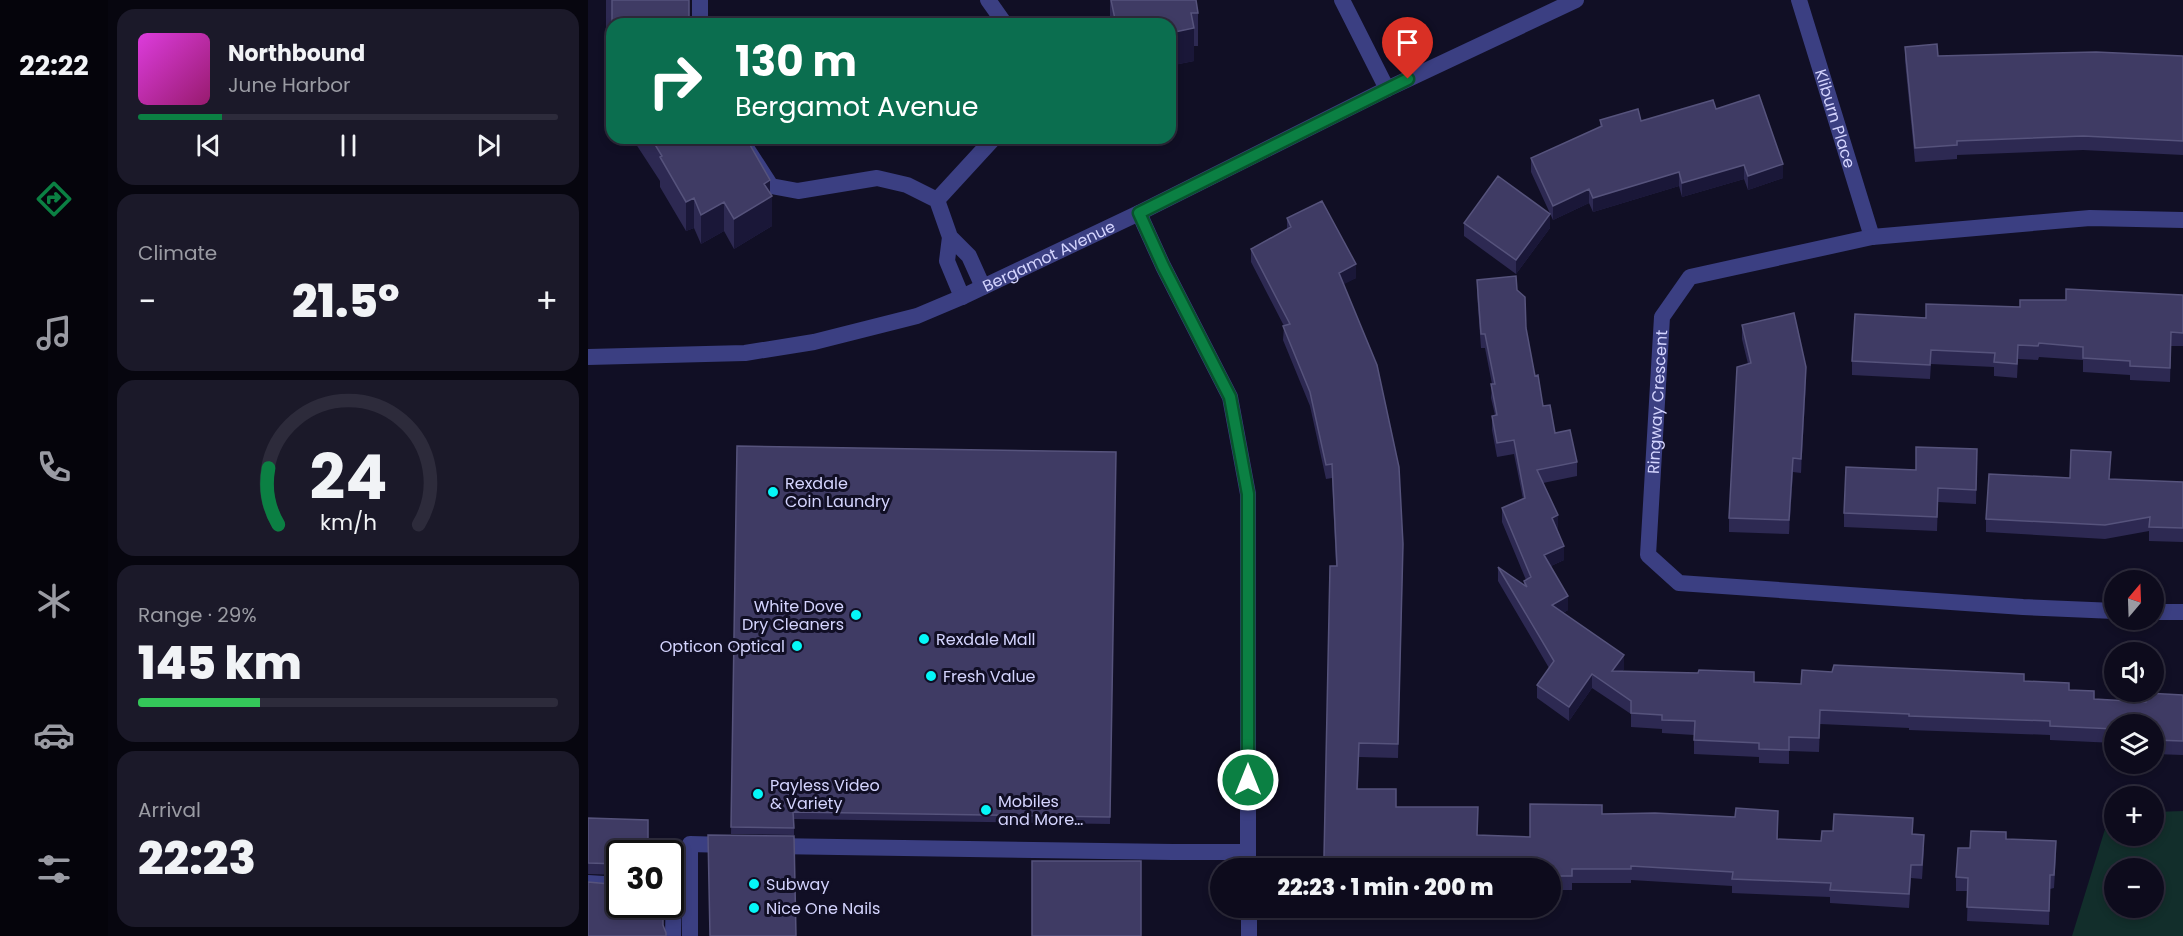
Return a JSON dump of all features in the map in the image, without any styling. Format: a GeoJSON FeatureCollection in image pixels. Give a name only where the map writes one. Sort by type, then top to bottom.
{"type":"FeatureCollection","features":[{"type":"Feature","properties":{"kind":"street"},"geometry":{"type":"LineString","coordinates":[[700,0],[700,18]]}},
{"type":"Feature","properties":{"kind":"street"},"geometry":{"type":"LineString","coordinates":[[988,0],[1001,18]]}},
{"type":"Feature","properties":{"kind":"street"},"geometry":{"type":"LineString","coordinates":[[1342,0],[1387,89]]}},
{"type":"Feature","properties":{"kind":"street","name":"Bergamot Avenue"},"geometry":{"type":"LineString","coordinates":[[588,357],[745,353],[814,342],[917,316],[1139,213],[1387,89],[1576,0]]}},
{"type":"Feature","properties":{"kind":"street","name":"Kliburn Place"},"geometry":{"type":"LineString","coordinates":[[1799,0],[1872,237]]}},
{"type":"Feature","properties":{"kind":"street"},"geometry":{"type":"LineString","coordinates":[[744,144],[771,186],[798,191],[877,178],[907,185],[937,200],[950,237],[969,256],[982,287]]}},
{"type":"Feature","properties":{"kind":"street"},"geometry":{"type":"LineString","coordinates":[[937,200],[988,144]]}},
{"type":"Feature","properties":{"kind":"street"},"geometry":{"type":"LineString","coordinates":[[1139,213],[1163,266],[1230,397],[1248,494],[1248,858]]}},
{"type":"Feature","properties":{"kind":"street","name":"Ringway Crescent"},"geometry":{"type":"LineString","coordinates":[[2104,611],[2023,608],[1678,583],[1647,555],[1662,316],[1690,277],[1872,237],[2090,218],[2183,220]]}},
{"type":"Feature","properties":{"kind":"street"},"geometry":{"type":"LineString","coordinates":[[950,237],[947,261],[962,297]]}},
{"type":"Feature","properties":{"kind":"street"},"geometry":{"type":"LineString","coordinates":[[2164,612],[2183,612]]}},
{"type":"Feature","properties":{"kind":"street"},"geometry":{"type":"LineString","coordinates":[[690,936],[690,844],[1173,852],[1229,858]]}},
{"type":"Feature","properties":{"kind":"street"},"geometry":{"type":"LineString","coordinates":[[588,883],[606,884]]}},
{"type":"Feature","properties":{"kind":"street"},"geometry":{"type":"LineString","coordinates":[[673,918],[673,936]]}},
{"type":"Feature","properties":{"kind":"street"},"geometry":{"type":"LineString","coordinates":[[1249,918],[1249,936]]}},
{"type":"Feature","properties":{"kind":"green space"},"geometry":{"type":"Polygon","coordinates":[[[2183,811],[2183,936],[2072,936],[2104,832],[2104,846],[2164,846],[2164,812],[2183,811]]]}},
{"type":"Feature","properties":{"kind":"building"},"geometry":{"type":"Polygon","coordinates":[[[612,0],[689,0],[689,18],[612,18],[612,0]]]}},
{"type":"Feature","properties":{"kind":"building"},"geometry":{"type":"Polygon","coordinates":[[[1111,0],[1196,0],[1198,13],[1191,13],[1194,28],[1176,32],[1176,18],[1115,18],[1111,0]]]}},
{"type":"Feature","properties":{"kind":"building"},"geometry":{"type":"Polygon","coordinates":[[[1937,44],[1938,56],[2096,52],[2183,56],[2183,141],[2083,136],[1957,141],[1957,145],[1915,148],[1905,47],[1937,44]]]}},
{"type":"Feature","properties":{"kind":"building"},"geometry":{"type":"Polygon","coordinates":[[[1759,95],[1783,164],[1748,176],[1744,165],[1682,183],[1679,172],[1593,198],[1589,189],[1553,206],[1531,158],[1602,126],[1600,120],[1638,109],[1641,121],[1713,100],[1716,109],[1759,95]]]}},
{"type":"Feature","properties":{"kind":"building"},"geometry":{"type":"Polygon","coordinates":[[[655,144],[749,144],[770,180],[764,184],[772,196],[734,219],[724,202],[701,215],[694,198],[686,202],[660,157],[662,156],[655,144]]]}},
{"type":"Feature","properties":{"kind":"building"},"geometry":{"type":"Polygon","coordinates":[[[1498,176],[1550,214],[1516,260],[1464,223],[1498,176]]]}},
{"type":"Feature","properties":{"kind":"building"},"geometry":{"type":"Polygon","coordinates":[[[1322,201],[1356,264],[1339,273],[1377,365],[1399,467],[1403,544],[1398,744],[1359,743],[1357,789],[1396,789],[1396,807],[1478,807],[1477,835],[1530,837],[1530,804],[1602,805],[1602,814],[1655,813],[1735,817],[1736,808],[1778,811],[1777,839],[1821,841],[1822,831],[1833,831],[1834,814],[1913,818],[1912,834],[1924,835],[1922,865],[1911,865],[1909,894],[1830,890],[1831,883],[1732,879],[1733,872],[1631,866],[1631,869],[1572,869],[1572,876],[1561,876],[1561,858],[1324,857],[1330,566],[1337,566],[1332,464],[1326,465],[1310,392],[1283,326],[1290,324],[1251,249],[1291,227],[1287,218],[1322,201]]]}},
{"type":"Feature","properties":{"kind":"building"},"geometry":{"type":"Polygon","coordinates":[[[1516,276],[1517,290],[1525,297],[1526,328],[1543,406],[1550,405],[1555,433],[1570,430],[1577,462],[1537,470],[1558,515],[1552,518],[1564,546],[1544,555],[1568,596],[1552,605],[1624,655],[1612,671],[1754,672],[1754,682],[1801,684],[1802,670],[1832,672],[1834,665],[2024,674],[2024,681],[2069,683],[2069,690],[2094,691],[2094,699],[2104,700],[2104,702],[2164,702],[2164,694],[2183,695],[2183,741],[2164,740],[2164,714],[2104,714],[2104,728],[2050,726],[2050,721],[1820,710],[1819,738],[1789,737],[1789,750],[1759,749],[1759,743],[1694,740],[1695,721],[1662,720],[1662,715],[1631,713],[1631,701],[1592,674],[1569,707],[1537,685],[1554,661],[1498,567],[1527,587],[1524,581],[1531,577],[1502,508],[1525,498],[1514,440],[1497,443],[1492,416],[1497,415],[1491,384],[1495,384],[1485,334],[1481,334],[1477,280],[1516,276]]]}},
{"type":"Feature","properties":{"kind":"building"},"geometry":{"type":"Polygon","coordinates":[[[2066,289],[2183,295],[2183,333],[2171,332],[2170,368],[2130,366],[2130,361],[2083,358],[2083,347],[2039,343],[2038,346],[2018,345],[2017,364],[1994,362],[1995,353],[1931,350],[1930,365],[1852,361],[1855,314],[1926,318],[1926,304],[2020,307],[2020,300],[2066,300],[2066,289]]]}},
{"type":"Feature","properties":{"kind":"building"},"geometry":{"type":"Polygon","coordinates":[[[1794,313],[1806,367],[1801,459],[1793,458],[1789,520],[1729,518],[1737,367],[1751,363],[1742,325],[1794,313]]]}},
{"type":"Feature","properties":{"kind":"building","name":"Rexdale Mall"},"geometry":{"type":"Polygon","coordinates":[[[737,446],[1116,452],[1110,817],[793,812],[794,828],[731,827],[737,446]]]}},
{"type":"Feature","properties":{"kind":"building"},"geometry":{"type":"Polygon","coordinates":[[[1916,447],[1977,449],[1976,490],[1938,488],[1937,517],[1844,513],[1846,467],[1916,470],[1916,447]]]}},
{"type":"Feature","properties":{"kind":"building"},"geometry":{"type":"Polygon","coordinates":[[[2071,450],[2111,452],[2109,479],[2183,482],[2183,528],[2149,527],[2150,517],[2105,525],[1986,519],[1989,474],[2070,478],[2071,450]]]}},
{"type":"Feature","properties":{"kind":"building"},"geometry":{"type":"Polygon","coordinates":[[[588,818],[648,820],[648,840],[606,840],[606,864],[588,863],[588,818]]]}},
{"type":"Feature","properties":{"kind":"building"},"geometry":{"type":"Polygon","coordinates":[[[1971,831],[2006,832],[2006,839],[2056,841],[2054,875],[2050,875],[2049,911],[1967,907],[1968,878],[1956,877],[1958,848],[1970,848],[1971,831]]]}},
{"type":"Feature","properties":{"kind":"building"},"geometry":{"type":"Polygon","coordinates":[[[708,835],[794,836],[796,936],[710,936],[708,835]]]}},
{"type":"Feature","properties":{"kind":"building"},"geometry":{"type":"Polygon","coordinates":[[[1032,861],[1141,861],[1141,936],[1032,936],[1032,861]]]}},
{"type":"Feature","properties":{"kind":"building"},"geometry":{"type":"Polygon","coordinates":[[[588,882],[606,884],[606,918],[663,918],[666,933],[666,936],[588,936],[588,882]]]}},
{"type":"Feature","properties":{"kind":"place","name":"Rexdale Coin Laundry"},"geometry":{"type":"Point","coordinates":[773,492]}},
{"type":"Feature","properties":{"kind":"place","name":"White Dove Dry Cleaners"},"geometry":{"type":"Point","coordinates":[856,615]}},
{"type":"Feature","properties":{"kind":"place","name":"Rexdale Mall"},"geometry":{"type":"Point","coordinates":[924,639]}},
{"type":"Feature","properties":{"kind":"place","name":"Opticon Optical"},"geometry":{"type":"Point","coordinates":[797,646]}},
{"type":"Feature","properties":{"kind":"place","name":"Fresh Value"},"geometry":{"type":"Point","coordinates":[931,676]}},
{"type":"Feature","properties":{"kind":"place","name":"Payless Video & Variety"},"geometry":{"type":"Point","coordinates":[758,794]}},
{"type":"Feature","properties":{"kind":"place","name":"Mobiles and More…"},"geometry":{"type":"Point","coordinates":[986,810]}},
{"type":"Feature","properties":{"kind":"place","name":"Subway"},"geometry":{"type":"Point","coordinates":[754,884]}},
{"type":"Feature","properties":{"kind":"place","name":"Nice One Nails"},"geometry":{"type":"Point","coordinates":[754,908]}},
{"type":"Feature","properties":{"kind":"route"},"geometry":{"type":"LineString","coordinates":[[1248,780],[1248,494],[1230,397],[1163,266],[1139,213],[1408,79]]}}]}
